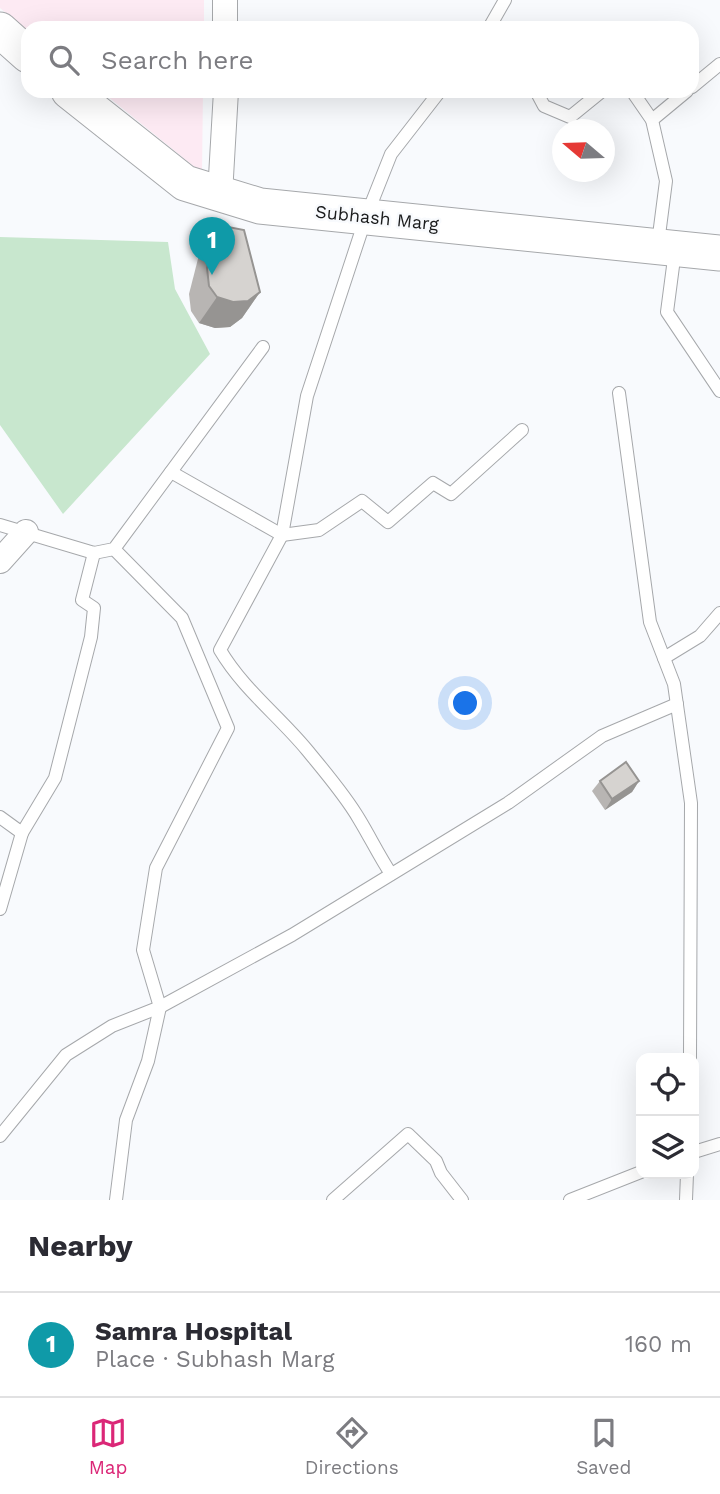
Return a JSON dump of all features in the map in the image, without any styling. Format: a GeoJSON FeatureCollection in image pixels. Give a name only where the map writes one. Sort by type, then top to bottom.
{"type":"FeatureCollection","features":[{"type":"Feature","properties":{"kind":"main road"},"geometry":{"type":"LineString","coordinates":[[0,30],[21,49]]}},
{"type":"Feature","properties":{"kind":"main road","name":"Subhash Marg"},"geometry":{"type":"LineString","coordinates":[[78,98],[185,183],[260,206],[720,253]]}},
{"type":"Feature","properties":{"kind":"street"},"geometry":{"type":"LineString","coordinates":[[225,0],[225,21]]}},
{"type":"Feature","properties":{"kind":"street"},"geometry":{"type":"LineString","coordinates":[[220,194],[226,98]]}},
{"type":"Feature","properties":{"kind":"street"},"geometry":{"type":"LineString","coordinates":[[0,561],[26,532]]}},
{"type":"Feature","properties":{"kind":"lane"},"geometry":{"type":"LineString","coordinates":[[497,21],[505,0]]}},
{"type":"Feature","properties":{"kind":"lane"},"geometry":{"type":"LineString","coordinates":[[699,81],[720,64]]}},
{"type":"Feature","properties":{"kind":"lane"},"geometry":{"type":"LineString","coordinates":[[391,874],[359,818],[321,768],[233,672],[220,650],[282,535],[307,396],[366,217],[391,154],[435,98]]}},
{"type":"Feature","properties":{"kind":"lane"},"geometry":{"type":"LineString","coordinates":[[540,98],[544,106],[570,117],[593,98]]}},
{"type":"Feature","properties":{"kind":"lane"},"geometry":{"type":"LineString","coordinates":[[637,98],[652,120],[666,181],[667,312],[720,391]]}},
{"type":"Feature","properties":{"kind":"lane"},"geometry":{"type":"LineString","coordinates":[[652,120],[679,98]]}},
{"type":"Feature","properties":{"kind":"lane"},"geometry":{"type":"LineString","coordinates":[[0,525],[94,553],[114,549],[263,347]]}},
{"type":"Feature","properties":{"kind":"lane"},"geometry":{"type":"LineString","coordinates":[[620,393],[650,622],[674,684],[691,803],[690,1053]]}},
{"type":"Feature","properties":{"kind":"lane"},"geometry":{"type":"LineString","coordinates":[[171,472],[282,535],[319,530],[362,501],[388,522],[433,483],[451,494],[522,430]]}},
{"type":"Feature","properties":{"kind":"lane"},"geometry":{"type":"LineString","coordinates":[[114,549],[182,618],[228,728],[156,867],[143,950],[160,1007],[148,1060],[126,1120],[116,1200]]}},
{"type":"Feature","properties":{"kind":"lane"},"geometry":{"type":"LineString","coordinates":[[0,909],[22,833],[55,778],[91,637],[94,608],[82,600],[94,553]]}},
{"type":"Feature","properties":{"kind":"lane"},"geometry":{"type":"LineString","coordinates":[[664,659],[700,636],[720,613]]}},
{"type":"Feature","properties":{"kind":"lane"},"geometry":{"type":"LineString","coordinates":[[0,1136],[66,1055],[112,1026],[160,1007],[292,934],[508,803],[602,736],[677,704]]}},
{"type":"Feature","properties":{"kind":"lane"},"geometry":{"type":"LineString","coordinates":[[0,817],[22,833]]}},
{"type":"Feature","properties":{"kind":"lane"},"geometry":{"type":"LineString","coordinates":[[332,1200],[408,1133],[436,1161],[441,1173],[462,1200]]}},
{"type":"Feature","properties":{"kind":"lane"},"geometry":{"type":"LineString","coordinates":[[699,1150],[720,1144]]}},
{"type":"Feature","properties":{"kind":"lane"},"geometry":{"type":"LineString","coordinates":[[569,1200],[636,1173]]}},
{"type":"Feature","properties":{"kind":"lane"},"geometry":{"type":"LineString","coordinates":[[686,1200],[687,1179]]}},
{"type":"Feature","properties":{"kind":"shaded area"},"geometry":{"type":"Polygon","coordinates":[[[0,0],[204,0],[204,21],[21,21],[21,25],[0,8],[0,0]]]}},
{"type":"Feature","properties":{"kind":"shaded area"},"geometry":{"type":"Polygon","coordinates":[[[110,98],[203,98],[202,173],[110,98]]]}},
{"type":"Feature","properties":{"kind":"green space"},"geometry":{"type":"Polygon","coordinates":[[[0,237],[168,242],[175,289],[210,354],[63,514],[0,425],[0,237]]]}},
{"type":"Feature","properties":{"kind":"building"},"geometry":{"type":"Polygon","coordinates":[[[218,225],[244,230],[260,292],[248,301],[233,302],[217,297],[209,286],[207,268],[218,225]]]}},
{"type":"Feature","properties":{"kind":"building"},"geometry":{"type":"Polygon","coordinates":[[[626,762],[639,781],[612,799],[600,781],[626,762]]]}},
{"type":"Feature","properties":{"kind":"place","name":"Samra Hospital"},"geometry":{"type":"Point","coordinates":[212,275]}}]}
